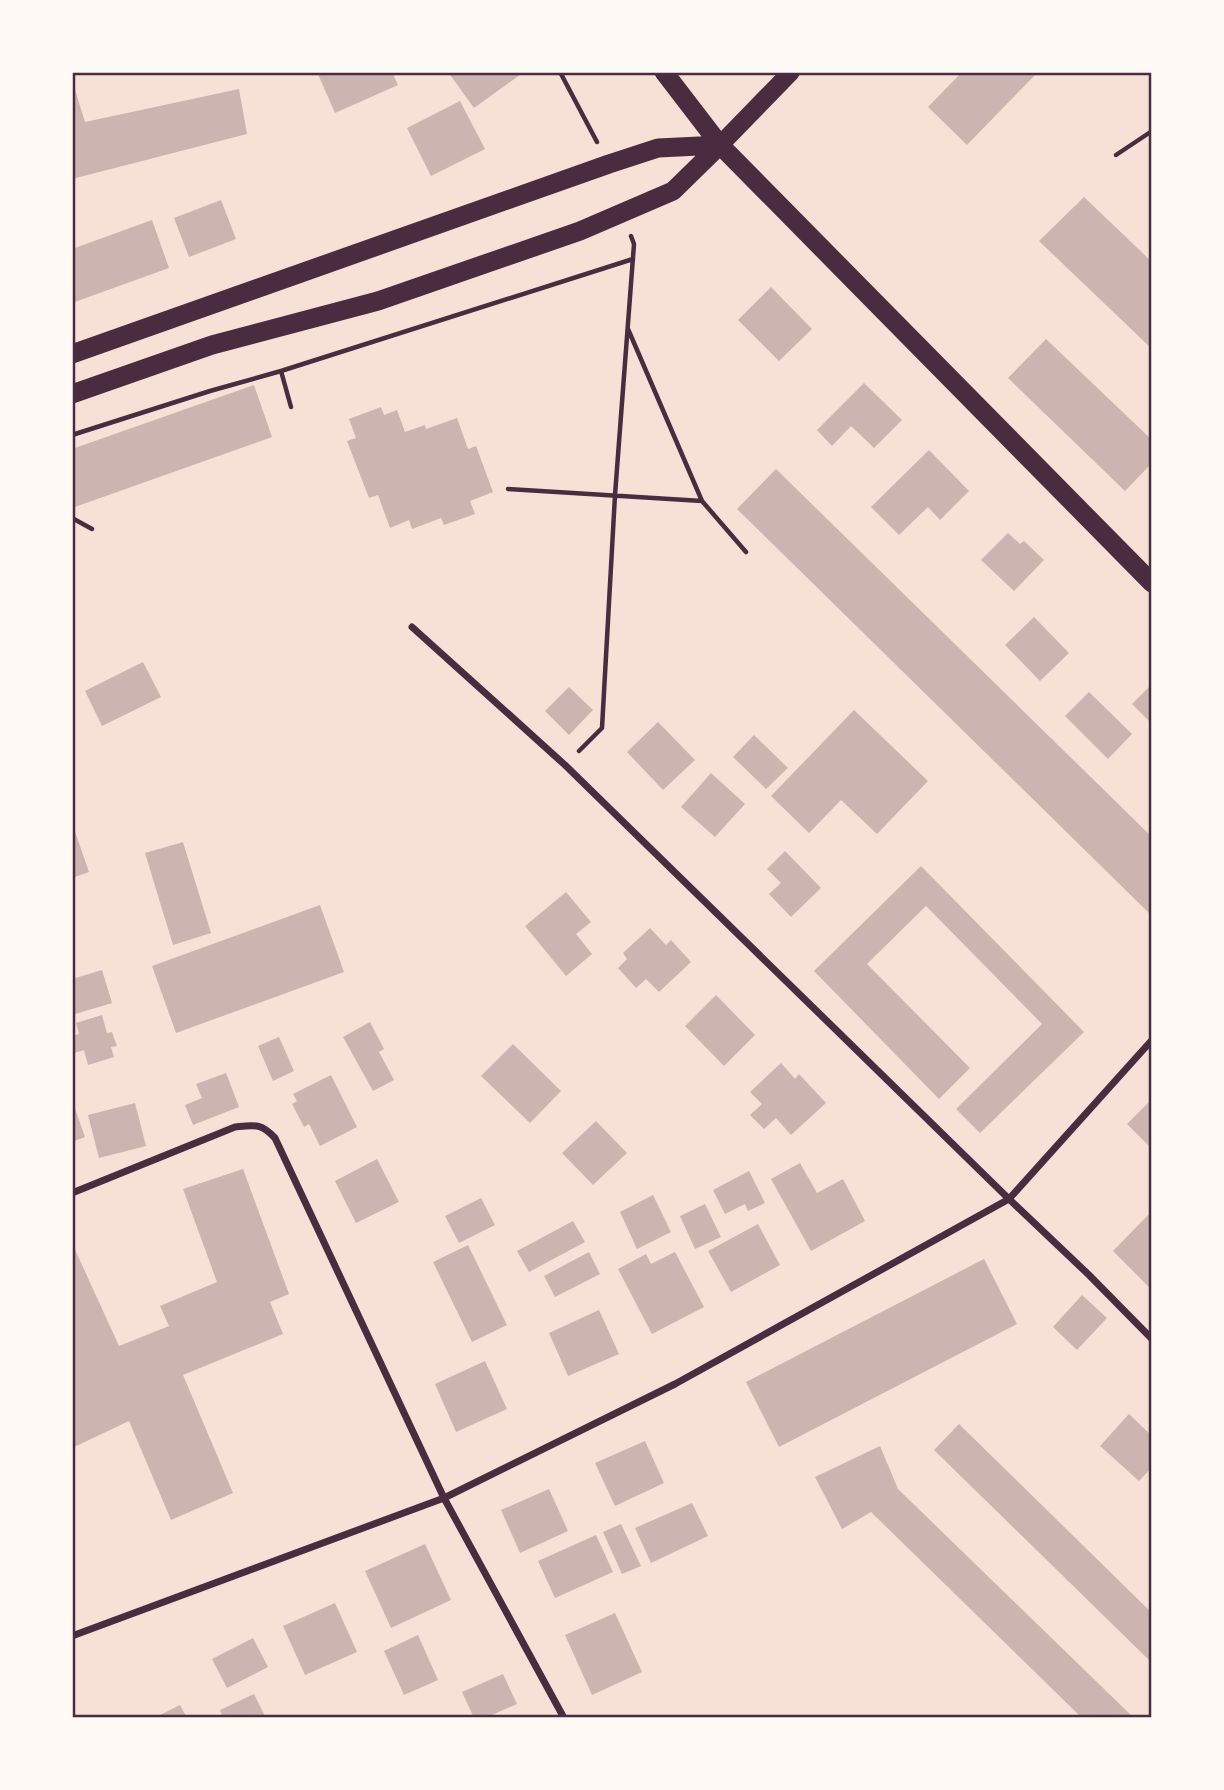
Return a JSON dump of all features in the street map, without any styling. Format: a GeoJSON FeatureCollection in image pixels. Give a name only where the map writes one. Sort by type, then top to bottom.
{"type":"FeatureCollection","features":[{"type":"Feature","properties":{"kind":"highway"},"geometry":{"type":"LineString","coordinates":[[664,72],[720,145],[1152,583]]}},
{"type":"Feature","properties":{"kind":"highway"},"geometry":{"type":"LineString","coordinates":[[72,354],[658,148],[720,145]]}},
{"type":"Feature","properties":{"kind":"highway"},"geometry":{"type":"LineString","coordinates":[[72,394],[212,345],[378,300],[458,275],[624,214],[673,191],[720,145]]}},
{"type":"Feature","properties":{"kind":"main road"},"geometry":{"type":"LineString","coordinates":[[720,145],[791,72]]}},
{"type":"Feature","properties":{"kind":"street"},"geometry":{"type":"LineString","coordinates":[[412,627],[565,765],[1090,1275],[1152,1339]]}},
{"type":"Feature","properties":{"kind":"street"},"geometry":{"type":"LineString","coordinates":[[72,1636],[444,1498],[675,1384],[1009,1199],[1152,1040]]}},
{"type":"Feature","properties":{"kind":"street"},"geometry":{"type":"LineString","coordinates":[[72,1193],[235,1127],[254,1125],[266,1129],[275,1138],[444,1498],[564,1718]]}},
{"type":"Feature","properties":{"kind":"path"},"geometry":{"type":"LineString","coordinates":[[560,72],[609,164]]}},
{"type":"Feature","properties":{"kind":"path"},"geometry":{"type":"LineString","coordinates":[[1116,156],[1152,131]]}},
{"type":"Feature","properties":{"kind":"path"},"geometry":{"type":"LineString","coordinates":[[565,765],[602,728],[615,495],[634,244],[624,214]]}},
{"type":"Feature","properties":{"kind":"path"},"geometry":{"type":"LineString","coordinates":[[72,435],[633,259]]}},
{"type":"Feature","properties":{"kind":"path"},"geometry":{"type":"LineString","coordinates":[[627,327],[702,500],[746,552]]}},
{"type":"Feature","properties":{"kind":"path"},"geometry":{"type":"LineString","coordinates":[[281,371],[291,407]]}},
{"type":"Feature","properties":{"kind":"path"},"geometry":{"type":"LineString","coordinates":[[508,489],[702,500]]}},
{"type":"Feature","properties":{"kind":"path"},"geometry":{"type":"LineString","coordinates":[[72,518],[92,529]]}},
{"type":"Feature","properties":{"kind":"building"},"geometry":{"type":"Polygon","coordinates":[[[317,72],[392,72],[398,85],[335,113],[317,72]]]}},
{"type":"Feature","properties":{"kind":"building"},"geometry":{"type":"Polygon","coordinates":[[[448,72],[524,72],[474,108],[448,72]]]}},
{"type":"Feature","properties":{"kind":"building"},"geometry":{"type":"Polygon","coordinates":[[[962,72],[1038,72],[967,145],[928,107],[962,72]]]}},
{"type":"Feature","properties":{"kind":"building"},"geometry":{"type":"Polygon","coordinates":[[[72,80],[85,122],[239,89],[247,134],[72,179],[72,80]]]}},
{"type":"Feature","properties":{"kind":"building"},"geometry":{"type":"Polygon","coordinates":[[[460,101],[485,149],[431,176],[407,128],[460,101]]]}},
{"type":"Feature","properties":{"kind":"building"},"geometry":{"type":"Polygon","coordinates":[[[1084,197],[1152,262],[1152,349],[1039,241],[1084,197]]]}},
{"type":"Feature","properties":{"kind":"building"},"geometry":{"type":"Polygon","coordinates":[[[221,200],[236,239],[189,257],[174,218],[221,200]]]}},
{"type":"Feature","properties":{"kind":"building"},"geometry":{"type":"Polygon","coordinates":[[[152,220],[169,268],[72,303],[72,249],[152,220]]]}},
{"type":"Feature","properties":{"kind":"building"},"geometry":{"type":"Polygon","coordinates":[[[771,287],[812,329],[779,361],[738,320],[771,287]]]}},
{"type":"Feature","properties":{"kind":"building"},"geometry":{"type":"Polygon","coordinates":[[[1046,339],[1152,440],[1152,463],[1125,491],[1008,378],[1046,339]]]}},
{"type":"Feature","properties":{"kind":"building"},"geometry":{"type":"Polygon","coordinates":[[[864,383],[902,420],[874,448],[851,426],[832,446],[817,430],[864,383]]]}},
{"type":"Feature","properties":{"kind":"building"},"geometry":{"type":"Polygon","coordinates":[[[254,385],[272,437],[72,508],[72,449],[254,385]]]}},
{"type":"Feature","properties":{"kind":"building"},"geometry":{"type":"Polygon","coordinates":[[[381,407],[384,415],[397,410],[405,432],[425,425],[426,429],[457,418],[468,449],[476,446],[493,492],[470,501],[475,514],[444,525],[441,518],[412,529],[409,520],[390,528],[378,495],[369,498],[347,441],[356,438],[349,419],[381,407]]]}},
{"type":"Feature","properties":{"kind":"building"},"geometry":{"type":"Polygon","coordinates":[[[929,450],[969,491],[940,520],[928,507],[899,535],[871,507],[929,450]]]}},
{"type":"Feature","properties":{"kind":"building"},"geometry":{"type":"Polygon","coordinates":[[[776,469],[1152,837],[1152,916],[737,509],[776,469]]]}},
{"type":"Feature","properties":{"kind":"building"},"geometry":{"type":"Polygon","coordinates":[[[1008,533],[1020,544],[1024,541],[1044,560],[1014,591],[981,560],[1008,533]]]}},
{"type":"Feature","properties":{"kind":"building"},"geometry":{"type":"Polygon","coordinates":[[[1034,617],[1069,653],[1040,681],[1005,645],[1034,617]]]}},
{"type":"Feature","properties":{"kind":"building"},"geometry":{"type":"Polygon","coordinates":[[[143,662],[161,697],[102,726],[85,691],[143,662]]]}},
{"type":"Feature","properties":{"kind":"building"},"geometry":{"type":"Polygon","coordinates":[[[1152,684],[1152,724],[1132,704],[1152,684]]]}},
{"type":"Feature","properties":{"kind":"building"},"geometry":{"type":"Polygon","coordinates":[[[569,687],[593,710],[569,735],[545,711],[569,687]]]}},
{"type":"Feature","properties":{"kind":"building"},"geometry":{"type":"Polygon","coordinates":[[[1089,692],[1132,734],[1108,759],[1065,716],[1089,692]]]}},
{"type":"Feature","properties":{"kind":"building"},"geometry":{"type":"Polygon","coordinates":[[[854,710],[928,781],[877,834],[841,800],[809,833],[771,796],[854,710]]]}},
{"type":"Feature","properties":{"kind":"building"},"geometry":{"type":"Polygon","coordinates":[[[658,722],[695,760],[663,790],[627,752],[658,722]]]}},
{"type":"Feature","properties":{"kind":"building"},"geometry":{"type":"Polygon","coordinates":[[[754,735],[788,768],[766,789],[733,757],[754,735]]]}},
{"type":"Feature","properties":{"kind":"building"},"geometry":{"type":"Polygon","coordinates":[[[711,773],[745,804],[715,837],[681,807],[711,773]]]}},
{"type":"Feature","properties":{"kind":"building"},"geometry":{"type":"Polygon","coordinates":[[[72,823],[89,872],[72,878],[72,823]]]}},
{"type":"Feature","properties":{"kind":"building"},"geometry":{"type":"Polygon","coordinates":[[[183,842],[211,933],[173,945],[145,853],[183,842]]]}},
{"type":"Feature","properties":{"kind":"building"},"geometry":{"type":"Polygon","coordinates":[[[785,851],[821,888],[791,917],[769,894],[781,883],[767,869],[785,851]]]}},
{"type":"Feature","properties":{"kind":"building"},"geometry":{"type":"Polygon","coordinates":[[[921,866],[1084,1032],[980,1133],[956,1109],[1042,1024],[926,906],[867,964],[970,1068],[939,1099],[814,971],[921,866]]]}},
{"type":"Feature","properties":{"kind":"building"},"geometry":{"type":"Polygon","coordinates":[[[566,892],[591,922],[576,934],[592,954],[566,976],[525,926],[566,892]]]}},
{"type":"Feature","properties":{"kind":"building"},"geometry":{"type":"Polygon","coordinates":[[[320,905],[344,972],[176,1033],[152,966],[320,905]]]}},
{"type":"Feature","properties":{"kind":"building"},"geometry":{"type":"Polygon","coordinates":[[[650,928],[666,945],[671,940],[691,962],[659,992],[646,979],[636,988],[618,968],[627,959],[623,953],[650,928]]]}},
{"type":"Feature","properties":{"kind":"building"},"geometry":{"type":"Polygon","coordinates":[[[102,970],[112,1003],[72,1015],[72,979],[102,970]]]}},
{"type":"Feature","properties":{"kind":"building"},"geometry":{"type":"Polygon","coordinates":[[[716,995],[755,1035],[724,1066],[685,1026],[716,995]]]}},
{"type":"Feature","properties":{"kind":"building"},"geometry":{"type":"Polygon","coordinates":[[[102,1015],[107,1033],[112,1032],[117,1046],[111,1047],[114,1057],[88,1065],[84,1050],[74,1053],[72,1036],[79,1034],[76,1023],[102,1015]]]}},
{"type":"Feature","properties":{"kind":"building"},"geometry":{"type":"Polygon","coordinates":[[[370,1022],[384,1049],[379,1052],[394,1080],[373,1091],[343,1037],[370,1022]]]}},
{"type":"Feature","properties":{"kind":"building"},"geometry":{"type":"Polygon","coordinates":[[[279,1037],[294,1071],[273,1081],[258,1046],[279,1037]]]}},
{"type":"Feature","properties":{"kind":"building"},"geometry":{"type":"Polygon","coordinates":[[[513,1044],[561,1091],[530,1123],[481,1076],[513,1044]]]}},
{"type":"Feature","properties":{"kind":"building"},"geometry":{"type":"Polygon","coordinates":[[[781,1063],[795,1079],[799,1074],[826,1103],[791,1135],[776,1118],[764,1129],[750,1115],[762,1104],[750,1092],[781,1063]]]}},
{"type":"Feature","properties":{"kind":"building"},"geometry":{"type":"Polygon","coordinates":[[[226,1073],[239,1107],[193,1125],[185,1105],[202,1098],[196,1084],[226,1073]]]}},
{"type":"Feature","properties":{"kind":"building"},"geometry":{"type":"Polygon","coordinates":[[[331,1075],[357,1127],[320,1146],[309,1124],[304,1127],[292,1104],[297,1101],[293,1094],[331,1075]]]}},
{"type":"Feature","properties":{"kind":"building"},"geometry":{"type":"Polygon","coordinates":[[[1152,1099],[1152,1149],[1127,1124],[1152,1099]]]}},
{"type":"Feature","properties":{"kind":"building"},"geometry":{"type":"Polygon","coordinates":[[[72,1100],[85,1137],[72,1142],[72,1100]]]}},
{"type":"Feature","properties":{"kind":"building"},"geometry":{"type":"Polygon","coordinates":[[[135,1103],[146,1146],[99,1158],[88,1115],[135,1103]]]}},
{"type":"Feature","properties":{"kind":"building"},"geometry":{"type":"Polygon","coordinates":[[[596,1121],[627,1153],[593,1185],[562,1153],[596,1121]]]}},
{"type":"Feature","properties":{"kind":"building"},"geometry":{"type":"Polygon","coordinates":[[[377,1159],[399,1202],[356,1223],[335,1181],[377,1159]]]}},
{"type":"Feature","properties":{"kind":"building"},"geometry":{"type":"Polygon","coordinates":[[[800,1163],[817,1193],[843,1179],[865,1221],[811,1251],[771,1179],[800,1163]]]}},
{"type":"Feature","properties":{"kind":"building"},"geometry":{"type":"Polygon","coordinates":[[[243,1169],[289,1294],[270,1302],[283,1334],[183,1375],[233,1493],[171,1520],[129,1421],[72,1448],[72,1243],[119,1346],[169,1326],[160,1306],[217,1282],[183,1189],[243,1169]]]}},
{"type":"Feature","properties":{"kind":"building"},"geometry":{"type":"Polygon","coordinates":[[[749,1171],[765,1203],[748,1211],[745,1204],[725,1214],[713,1190],[749,1171]]]}},
{"type":"Feature","properties":{"kind":"building"},"geometry":{"type":"Polygon","coordinates":[[[653,1195],[671,1232],[637,1249],[620,1212],[653,1195]]]}},
{"type":"Feature","properties":{"kind":"building"},"geometry":{"type":"Polygon","coordinates":[[[481,1198],[495,1225],[459,1243],[445,1216],[481,1198]]]}},
{"type":"Feature","properties":{"kind":"building"},"geometry":{"type":"Polygon","coordinates":[[[705,1204],[721,1237],[695,1249],[680,1216],[705,1204]]]}},
{"type":"Feature","properties":{"kind":"building"},"geometry":{"type":"Polygon","coordinates":[[[1152,1211],[1152,1290],[1113,1251],[1152,1211]]]}},
{"type":"Feature","properties":{"kind":"building"},"geometry":{"type":"Polygon","coordinates":[[[573,1221],[585,1242],[529,1272],[517,1251],[573,1221]]]}},
{"type":"Feature","properties":{"kind":"building"},"geometry":{"type":"Polygon","coordinates":[[[758,1224],[780,1265],[731,1292],[708,1251],[758,1224]]]}},
{"type":"Feature","properties":{"kind":"building"},"geometry":{"type":"Polygon","coordinates":[[[468,1245],[507,1325],[472,1342],[433,1262],[468,1245]]]}},
{"type":"Feature","properties":{"kind":"building"},"geometry":{"type":"Polygon","coordinates":[[[589,1252],[600,1274],[555,1297],[544,1276],[589,1252]]]}},
{"type":"Feature","properties":{"kind":"building"},"geometry":{"type":"Polygon","coordinates":[[[675,1252],[704,1307],[652,1334],[618,1269],[646,1254],[651,1264],[675,1252]]]}},
{"type":"Feature","properties":{"kind":"building"},"geometry":{"type":"Polygon","coordinates":[[[984,1259],[1017,1324],[779,1447],[746,1382],[984,1259]]]}},
{"type":"Feature","properties":{"kind":"building"},"geometry":{"type":"Polygon","coordinates":[[[1082,1295],[1107,1318],[1077,1350],[1053,1327],[1082,1295]]]}},
{"type":"Feature","properties":{"kind":"building"},"geometry":{"type":"Polygon","coordinates":[[[599,1310],[619,1354],[568,1376],[549,1333],[599,1310]]]}},
{"type":"Feature","properties":{"kind":"building"},"geometry":{"type":"Polygon","coordinates":[[[485,1361],[507,1409],[456,1432],[435,1384],[485,1361]]]}},
{"type":"Feature","properties":{"kind":"building"},"geometry":{"type":"Polygon","coordinates":[[[1129,1414],[1152,1436],[1152,1467],[1139,1481],[1100,1446],[1129,1414]]]}},
{"type":"Feature","properties":{"kind":"building"},"geometry":{"type":"Polygon","coordinates":[[[959,1424],[1152,1613],[1152,1663],[934,1450],[959,1424]]]}},
{"type":"Feature","properties":{"kind":"building"},"geometry":{"type":"Polygon","coordinates":[[[645,1441],[664,1483],[615,1506],[595,1463],[645,1441]]]}},
{"type":"Feature","properties":{"kind":"building"},"geometry":{"type":"Polygon","coordinates":[[[880,1446],[898,1489],[1134,1718],[1082,1718],[871,1512],[842,1529],[815,1477],[880,1446]]]}},
{"type":"Feature","properties":{"kind":"building"},"geometry":{"type":"Polygon","coordinates":[[[549,1489],[568,1531],[520,1553],[501,1510],[549,1489]]]}},
{"type":"Feature","properties":{"kind":"building"},"geometry":{"type":"Polygon","coordinates":[[[692,1503],[708,1536],[651,1563],[635,1528],[692,1503]]]}},
{"type":"Feature","properties":{"kind":"building"},"geometry":{"type":"Polygon","coordinates":[[[621,1524],[641,1566],[622,1574],[603,1532],[621,1524]]]}},
{"type":"Feature","properties":{"kind":"building"},"geometry":{"type":"Polygon","coordinates":[[[596,1535],[613,1572],[555,1598],[538,1561],[596,1535]]]}},
{"type":"Feature","properties":{"kind":"building"},"geometry":{"type":"Polygon","coordinates":[[[425,1544],[451,1600],[391,1628],[365,1571],[425,1544]]]}},
{"type":"Feature","properties":{"kind":"building"},"geometry":{"type":"Polygon","coordinates":[[[335,1603],[357,1652],[305,1675],[283,1626],[335,1603]]]}},
{"type":"Feature","properties":{"kind":"building"},"geometry":{"type":"Polygon","coordinates":[[[615,1613],[642,1672],[592,1695],[565,1635],[615,1613]]]}},
{"type":"Feature","properties":{"kind":"building"},"geometry":{"type":"Polygon","coordinates":[[[418,1635],[438,1680],[404,1695],[384,1651],[418,1635]]]}},
{"type":"Feature","properties":{"kind":"building"},"geometry":{"type":"Polygon","coordinates":[[[253,1638],[268,1667],[227,1688],[212,1659],[253,1638]]]}},
{"type":"Feature","properties":{"kind":"building"},"geometry":{"type":"Polygon","coordinates":[[[503,1674],[517,1704],[485,1718],[474,1718],[462,1692],[503,1674]]]}},
{"type":"Feature","properties":{"kind":"building"},"geometry":{"type":"Polygon","coordinates":[[[254,1694],[266,1718],[223,1718],[220,1710],[254,1694]]]}},
{"type":"Feature","properties":{"kind":"building"},"geometry":{"type":"Polygon","coordinates":[[[180,1705],[187,1718],[154,1718],[180,1705]]]}}]}
